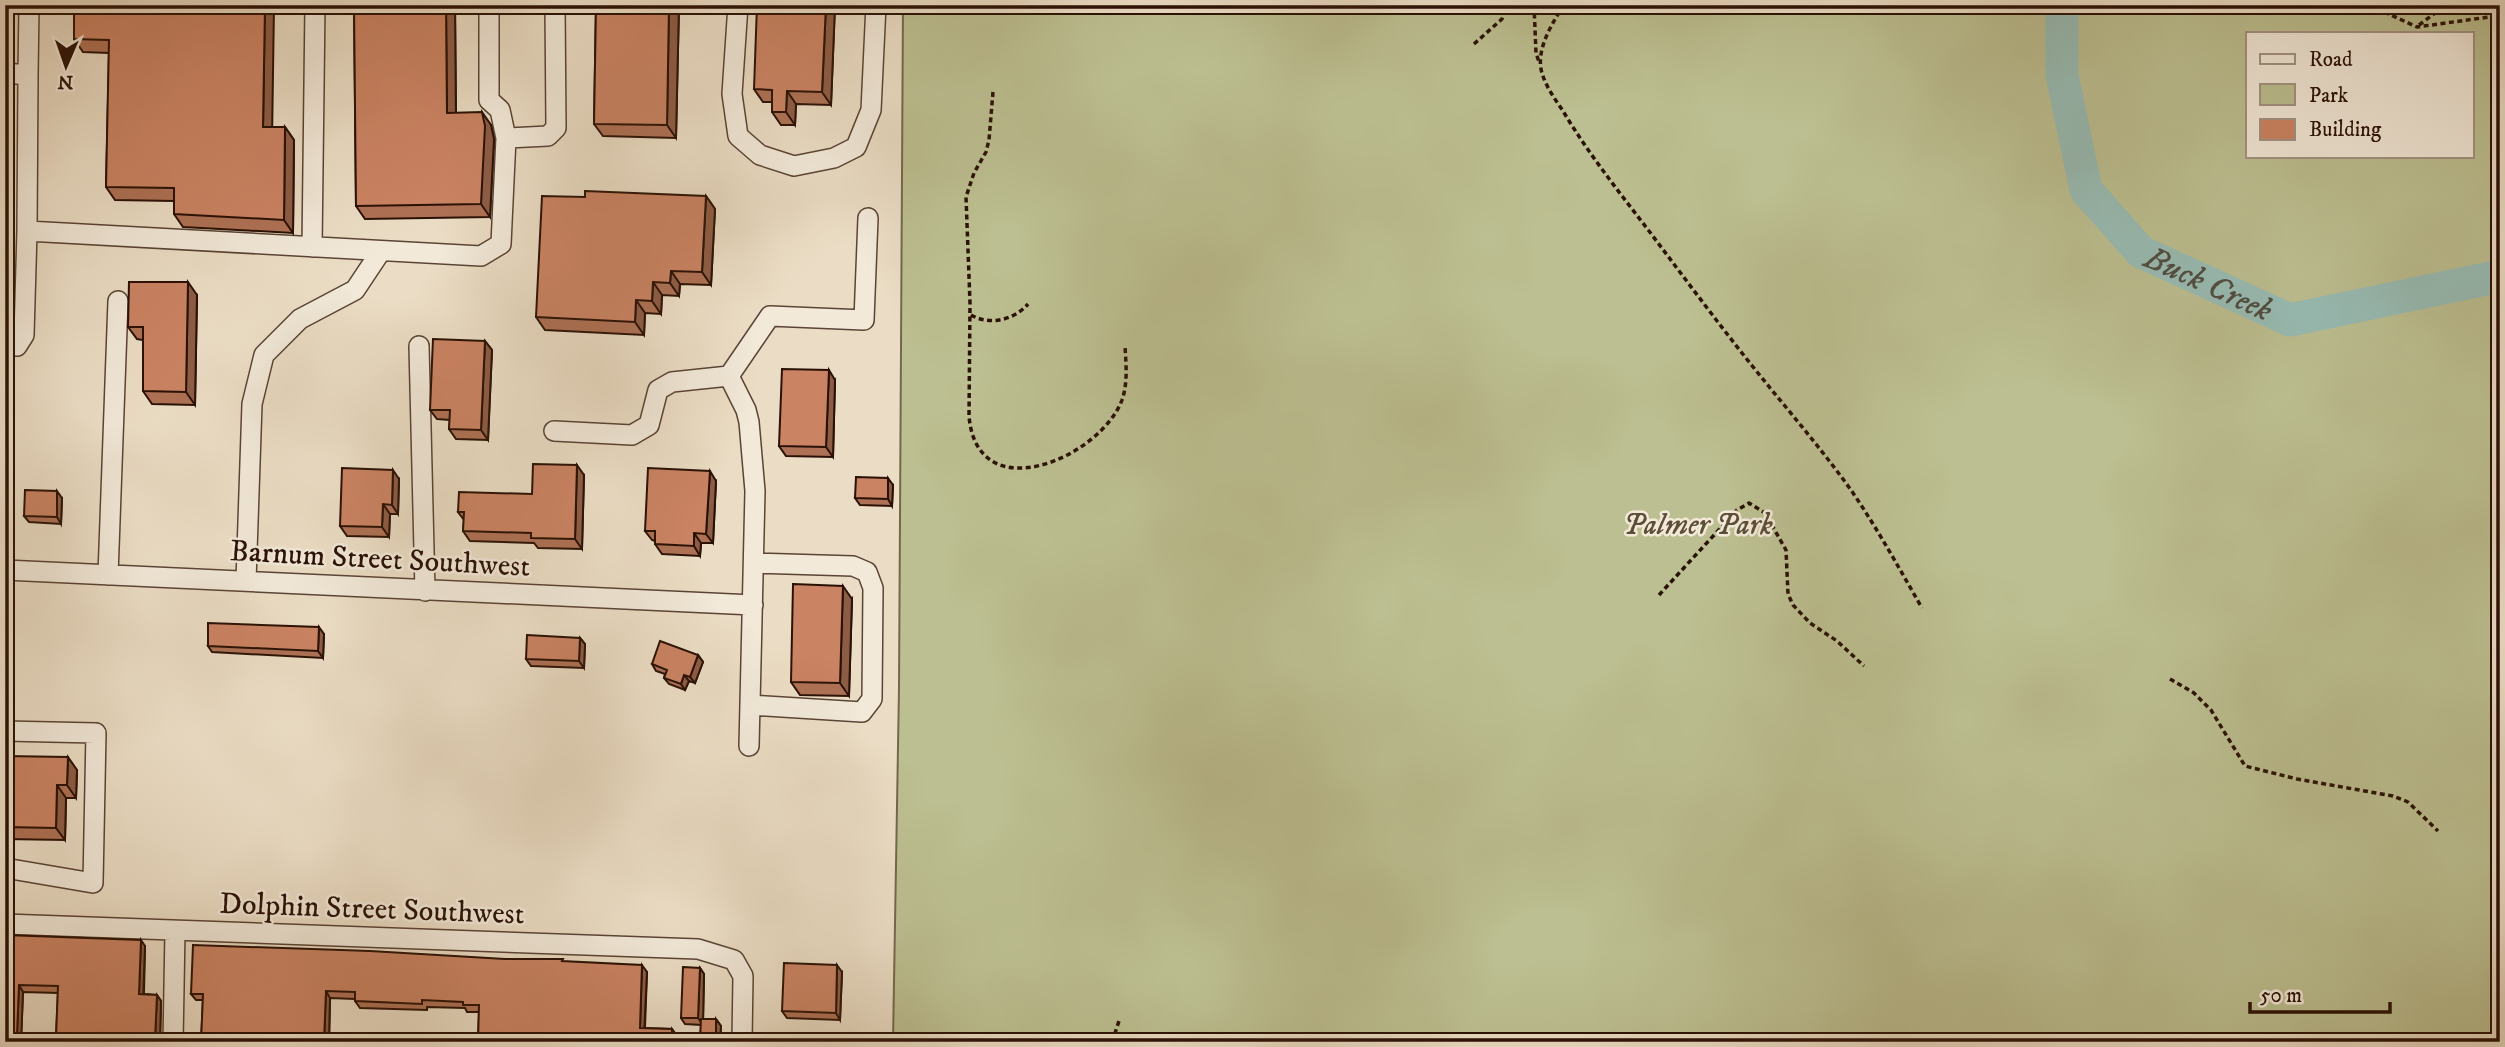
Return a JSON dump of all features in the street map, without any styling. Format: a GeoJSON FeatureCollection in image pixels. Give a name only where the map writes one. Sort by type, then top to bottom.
{"type":"FeatureCollection","features":[{"type":"Feature","properties":{"kind":"street"},"geometry":{"type":"LineString","coordinates":[[5,345],[17,346],[24,335],[29,5]]}},
{"type":"Feature","properties":{"kind":"street"},"geometry":{"type":"LineString","coordinates":[[312,247],[315,5]]}},
{"type":"Feature","properties":{"kind":"street"},"geometry":{"type":"LineString","coordinates":[[27,232],[481,256],[501,244],[506,138],[500,110],[489,100],[489,5]]}},
{"type":"Feature","properties":{"kind":"street"},"geometry":{"type":"LineString","coordinates":[[506,138],[548,136],[556,128],[555,5]]}},
{"type":"Feature","properties":{"kind":"street"},"geometry":{"type":"LineString","coordinates":[[738,5],[732,94],[738,136],[760,155],[794,166],[834,158],[856,147],[871,110],[876,5]]}},
{"type":"Feature","properties":{"kind":"street"},"geometry":{"type":"LineString","coordinates":[[5,73],[28,75]]}},
{"type":"Feature","properties":{"kind":"street"},"geometry":{"type":"LineString","coordinates":[[729,376],[769,316],[864,320],[868,218]]}},
{"type":"Feature","properties":{"kind":"street"},"geometry":{"type":"LineString","coordinates":[[246,581],[252,404],[264,355],[300,319],[355,290],[381,251]]}},
{"type":"Feature","properties":{"kind":"street"},"geometry":{"type":"LineString","coordinates":[[107,575],[118,301]]}},
{"type":"Feature","properties":{"kind":"street"},"geometry":{"type":"LineString","coordinates":[[419,346],[425,591]]}},
{"type":"Feature","properties":{"kind":"street"},"geometry":{"type":"LineString","coordinates":[[554,431],[632,435],[649,425],[658,390],[672,382],[729,376]]}},
{"type":"Feature","properties":{"kind":"street"},"geometry":{"type":"LineString","coordinates":[[729,376],[746,410],[752,444],[755,491],[749,747]]}},
{"type":"Feature","properties":{"kind":"street"},"geometry":{"type":"LineString","coordinates":[[750,705],[862,712],[872,699],[873,588],[867,572],[853,566],[754,563]]}},
{"type":"Feature","properties":{"kind":"street","name":"Barnum Street Southwest"},"geometry":{"type":"LineString","coordinates":[[5,570],[752,605]]}},
{"type":"Feature","properties":{"kind":"street"},"geometry":{"type":"LineString","coordinates":[[5,731],[96,733],[93,883],[5,868]]}},
{"type":"Feature","properties":{"kind":"street","name":"Dolphin Street Southwest"},"geometry":{"type":"LineString","coordinates":[[5,924],[698,949],[734,960],[743,976],[742,1042]]}},
{"type":"Feature","properties":{"kind":"street"},"geometry":{"type":"LineString","coordinates":[[173,1042],[175,931]]}},
{"type":"Feature","properties":{"kind":"path"},"geometry":{"type":"LineString","coordinates":[[1474,44],[1502,19],[1504,5]]}},
{"type":"Feature","properties":{"kind":"path"},"geometry":{"type":"LineString","coordinates":[[1534,5],[1536,53],[1541,71],[1574,130],[1703,303],[1850,489],[1875,526],[1922,608]]}},
{"type":"Feature","properties":{"kind":"path"},"geometry":{"type":"LineString","coordinates":[[1541,71],[1540,60],[1545,42],[1564,5]]}},
{"type":"Feature","properties":{"kind":"path"},"geometry":{"type":"LineString","coordinates":[[2369,5],[2417,27],[2489,17],[2489,5]]}},
{"type":"Feature","properties":{"kind":"path"},"geometry":{"type":"LineString","coordinates":[[2417,27],[2446,5]]}},
{"type":"Feature","properties":{"kind":"path"},"geometry":{"type":"LineString","coordinates":[[993,92],[986,152],[974,173],[966,197],[971,430],[986,455],[1014,469],[1037,467],[1077,449],[1103,428],[1114,414],[1123,394],[1125,346]]}},
{"type":"Feature","properties":{"kind":"path"},"geometry":{"type":"LineString","coordinates":[[970,315],[983,321],[1006,318],[1022,311],[1028,304]]}},
{"type":"Feature","properties":{"kind":"path"},"geometry":{"type":"LineString","coordinates":[[1659,595],[1737,510],[1749,503],[1765,513],[1786,550],[1788,594],[1793,605],[1817,629],[1837,641],[1864,666]]}},
{"type":"Feature","properties":{"kind":"path"},"geometry":{"type":"LineString","coordinates":[[2170,678],[2194,693],[2211,710],[2245,766],[2297,779],[2393,796],[2408,802],[2438,831]]}},
{"type":"Feature","properties":{"kind":"path"},"geometry":{"type":"LineString","coordinates":[[1112,1042],[1120,1018]]}},
{"type":"Feature","properties":{"kind":"green space","name":"Palmer Park"},"geometry":{"type":"Polygon","coordinates":[[[903,5],[2500,5],[2500,1042],[893,1042],[899,688],[903,5]]]}},
{"type":"Feature","properties":{"kind":"building"},"geometry":{"type":"Polygon","coordinates":[[[74,5],[265,5],[263,127],[285,127],[284,220],[174,214],[174,188],[106,187],[109,40],[74,39],[74,5]]]}},
{"type":"Feature","properties":{"kind":"building"},"geometry":{"type":"Polygon","coordinates":[[[354,5],[446,5],[447,113],[482,112],[485,126],[481,204],[356,206],[354,5]]]}},
{"type":"Feature","properties":{"kind":"building"},"geometry":{"type":"Polygon","coordinates":[[[596,5],[669,5],[667,125],[594,124],[596,5]]]}},
{"type":"Feature","properties":{"kind":"building"},"geometry":{"type":"Polygon","coordinates":[[[757,5],[826,5],[822,92],[787,91],[786,112],[772,112],[772,90],[754,89],[757,5]]]}},
{"type":"Feature","properties":{"kind":"building"},"geometry":{"type":"Polygon","coordinates":[[[585,191],[706,196],[702,272],[671,271],[670,283],[653,282],[652,301],[636,300],[635,322],[536,317],[542,196],[585,197],[585,191]]]}},
{"type":"Feature","properties":{"kind":"building"},"geometry":{"type":"Polygon","coordinates":[[[129,282],[188,282],[186,392],[143,391],[143,327],[128,327],[129,282]]]}},
{"type":"Feature","properties":{"kind":"building"},"geometry":{"type":"Polygon","coordinates":[[[433,339],[485,341],[481,430],[449,429],[450,410],[430,410],[433,339]]]}},
{"type":"Feature","properties":{"kind":"building"},"geometry":{"type":"Polygon","coordinates":[[[782,369],[829,370],[826,447],[779,446],[782,369]]]}},
{"type":"Feature","properties":{"kind":"building"},"geometry":{"type":"Polygon","coordinates":[[[533,464],[577,465],[575,539],[531,538],[531,533],[463,531],[464,512],[458,512],[459,492],[532,494],[533,464]]]}},
{"type":"Feature","properties":{"kind":"building"},"geometry":{"type":"Polygon","coordinates":[[[342,468],[393,470],[392,505],[383,504],[382,527],[340,526],[342,468]]]}},
{"type":"Feature","properties":{"kind":"building"},"geometry":{"type":"Polygon","coordinates":[[[648,468],[710,471],[706,534],[694,533],[694,546],[655,544],[655,531],[645,531],[648,468]]]}},
{"type":"Feature","properties":{"kind":"building"},"geometry":{"type":"Polygon","coordinates":[[[856,477],[888,478],[888,499],[855,498],[856,477]]]}},
{"type":"Feature","properties":{"kind":"building"},"geometry":{"type":"Polygon","coordinates":[[[25,490],[57,491],[57,517],[24,516],[25,490]]]}},
{"type":"Feature","properties":{"kind":"building"},"geometry":{"type":"Polygon","coordinates":[[[793,584],[843,586],[840,683],[791,682],[793,584]]]}},
{"type":"Feature","properties":{"kind":"building"},"geometry":{"type":"Polygon","coordinates":[[[208,623],[319,627],[318,651],[208,646],[208,623]]]}},
{"type":"Feature","properties":{"kind":"building"},"geometry":{"type":"Polygon","coordinates":[[[527,635],[580,638],[579,661],[526,659],[527,635]]]}},
{"type":"Feature","properties":{"kind":"building"},"geometry":{"type":"Polygon","coordinates":[[[660,641],[698,655],[690,677],[684,675],[681,684],[664,678],[667,670],[652,664],[660,641]]]}},
{"type":"Feature","properties":{"kind":"building"},"geometry":{"type":"Polygon","coordinates":[[[5,756],[68,757],[67,785],[57,785],[56,828],[5,827],[5,756]]]}},
{"type":"Feature","properties":{"kind":"building"},"geometry":{"type":"Polygon","coordinates":[[[5,935],[141,940],[139,994],[157,995],[155,1040],[56,1037],[58,986],[19,985],[17,1035],[5,1035],[5,935]]]}},
{"type":"Feature","properties":{"kind":"building"},"geometry":{"type":"Polygon","coordinates":[[[193,945],[505,959],[563,959],[562,961],[642,965],[640,1028],[672,1029],[672,1042],[478,1042],[479,1005],[422,1000],[422,1004],[355,1001],[355,992],[326,991],[324,1042],[201,1042],[203,994],[191,994],[193,945]]]}},
{"type":"Feature","properties":{"kind":"building"},"geometry":{"type":"Polygon","coordinates":[[[784,963],[837,965],[836,1013],[782,1011],[784,963]]]}},
{"type":"Feature","properties":{"kind":"building"},"geometry":{"type":"Polygon","coordinates":[[[683,967],[700,968],[698,1018],[681,1018],[683,967]]]}},
{"type":"Feature","properties":{"kind":"building"},"geometry":{"type":"Polygon","coordinates":[[[701,1019],[716,1019],[716,1042],[700,1042],[701,1019]]]}},
{"type":"Feature","properties":{"kind":"waterway","name":"Buck Creek"},"geometry":{"type":"LineString","coordinates":[[2062,5],[2062,75],[2086,190],[2141,252],[2290,320],[2500,276]]}}]}
